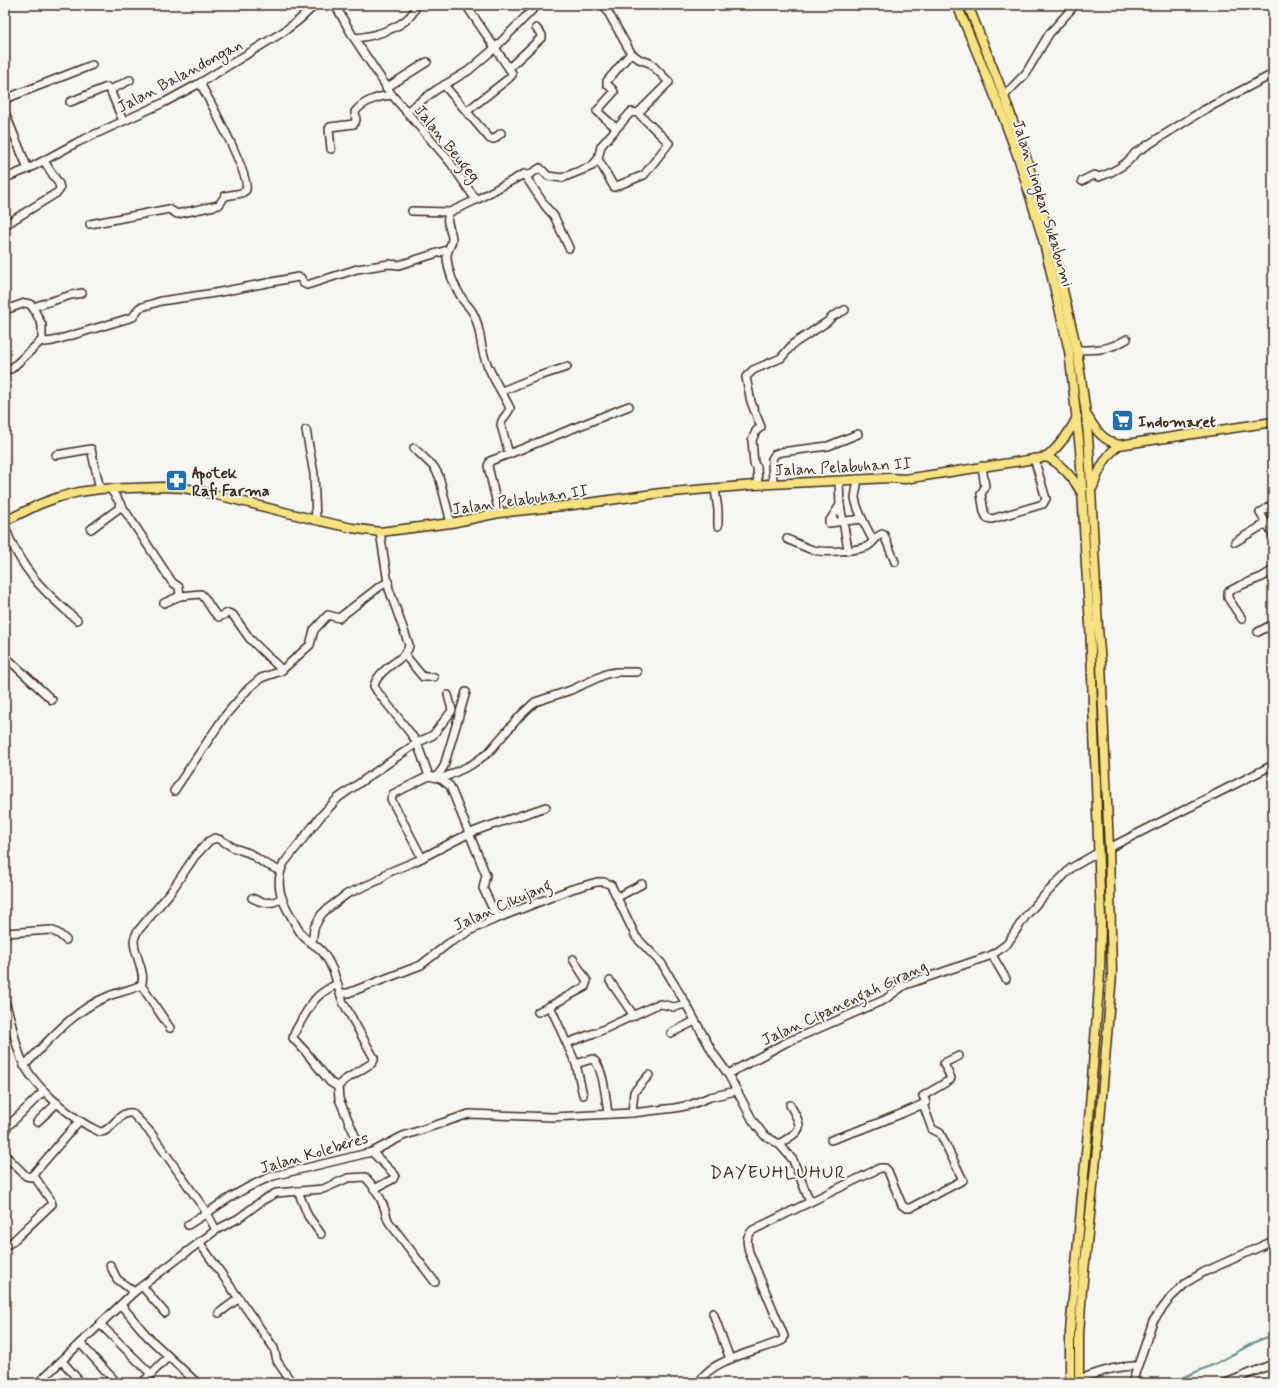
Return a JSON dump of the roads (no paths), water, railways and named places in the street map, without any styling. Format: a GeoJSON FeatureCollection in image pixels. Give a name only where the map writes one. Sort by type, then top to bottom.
{"type":"FeatureCollection","features":[{"type":"Feature","properties":{"kind":"main road","name":"Jalan Lingkar Sukabumi"},"geometry":{"type":"LineString","coordinates":[[957,5],[1003,102]]}},
{"type":"Feature","properties":{"kind":"main road","name":"Jalan Lingkar Sukabumi"},"geometry":{"type":"LineString","coordinates":[[968,5],[1003,102],[1057,261],[1077,350],[1086,410],[1089,448],[1087,493]]}},
{"type":"Feature","properties":{"kind":"main road","name":"Jalan Lingkar Sukabumi"},"geometry":{"type":"LineString","coordinates":[[1025,168],[1053,277],[1069,351],[1080,449],[1087,493]]}},
{"type":"Feature","properties":{"kind":"main road"},"geometry":{"type":"LineString","coordinates":[[1086,410],[1095,429],[1103,438],[1119,445]]}},
{"type":"Feature","properties":{"kind":"main road"},"geometry":{"type":"LineString","coordinates":[[1077,416],[1066,437],[1057,448],[1047,456],[1069,473],[1087,493],[1101,663],[1109,848],[1112,974],[1100,1121],[1082,1290],[1079,1334],[1079,1381]]}},
{"type":"Feature","properties":{"kind":"main road"},"geometry":{"type":"LineString","coordinates":[[1070,1383],[1070,1332],[1100,973],[1101,919],[1087,493],[1112,450],[1119,445],[1273,422]]}},
{"type":"Feature","properties":{"kind":"main road","name":"Jalan Pelabuhan II"},"geometry":{"type":"LineString","coordinates":[[5,520],[59,497],[100,488],[142,486],[184,488],[316,520],[352,528],[380,532],[452,523],[499,513],[660,494],[773,484],[856,479],[905,479],[1047,456]]}},
{"type":"Feature","properties":{"kind":"main road"},"geometry":{"type":"LineString","coordinates":[[1092,664],[1101,663]]}},
{"type":"Feature","properties":{"kind":"main road"},"geometry":{"type":"LineString","coordinates":[[1070,1332],[1079,1334]]}},
{"type":"Feature","properties":{"kind":"street","name":"Jalan Balandongan"},"geometry":{"type":"LineString","coordinates":[[5,178],[28,169],[78,142],[165,102],[200,83],[283,32],[299,20],[314,5]]}},
{"type":"Feature","properties":{"kind":"street"},"geometry":{"type":"LineString","coordinates":[[335,5],[354,38],[374,35],[389,30],[412,14],[416,5]]}},
{"type":"Feature","properties":{"kind":"street"},"geometry":{"type":"LineString","coordinates":[[466,5],[512,73],[510,77],[467,111]]}},
{"type":"Feature","properties":{"kind":"street"},"geometry":{"type":"LineString","coordinates":[[406,112],[444,84],[468,70],[495,48],[537,5]]}},
{"type":"Feature","properties":{"kind":"street"},"geometry":{"type":"LineString","coordinates":[[604,5],[631,54],[650,63],[669,82],[638,113]]}},
{"type":"Feature","properties":{"kind":"street"},"geometry":{"type":"LineString","coordinates":[[1003,102],[1026,73],[1049,34],[1075,5]]}},
{"type":"Feature","properties":{"kind":"street"},"geometry":{"type":"LineString","coordinates":[[509,68],[542,37],[536,28]]}},
{"type":"Feature","properties":{"kind":"street","name":"Jalan Beugeg"},"geometry":{"type":"LineString","coordinates":[[354,38],[392,96],[450,162],[476,200],[450,212]]}},
{"type":"Feature","properties":{"kind":"street"},"geometry":{"type":"LineString","coordinates":[[616,128],[598,111],[614,92],[607,84],[607,81],[631,54]]}},
{"type":"Feature","properties":{"kind":"street"},"geometry":{"type":"LineString","coordinates":[[386,88],[427,62]]}},
{"type":"Feature","properties":{"kind":"street"},"geometry":{"type":"LineString","coordinates":[[5,99],[92,65]]}},
{"type":"Feature","properties":{"kind":"street"},"geometry":{"type":"LineString","coordinates":[[1082,181],[1094,175],[1099,177],[1109,173],[1131,159],[1135,153],[1202,111],[1273,74]]}},
{"type":"Feature","properties":{"kind":"street"},"geometry":{"type":"LineString","coordinates":[[110,90],[130,80]]}},
{"type":"Feature","properties":{"kind":"street"},"geometry":{"type":"LineString","coordinates":[[90,224],[169,210],[177,214],[198,210],[219,205],[225,196],[242,193],[246,190],[247,183],[234,151],[200,83]]}},
{"type":"Feature","properties":{"kind":"street"},"geometry":{"type":"LineString","coordinates":[[444,84],[491,140],[501,133]]}},
{"type":"Feature","properties":{"kind":"street"},"geometry":{"type":"LineString","coordinates":[[70,102],[107,87],[110,90],[123,121]]}},
{"type":"Feature","properties":{"kind":"street"},"geometry":{"type":"LineString","coordinates":[[331,149],[330,126],[354,124],[356,120],[355,112],[361,105],[384,96],[392,96]]}},
{"type":"Feature","properties":{"kind":"street"},"geometry":{"type":"LineString","coordinates":[[476,200],[522,174],[526,176],[540,168],[548,176],[562,178],[590,168],[598,159],[601,146],[631,112],[638,113],[669,143],[647,173],[642,177],[613,187],[598,159]]}},
{"type":"Feature","properties":{"kind":"street"},"geometry":{"type":"LineString","coordinates":[[5,113],[28,169]]}},
{"type":"Feature","properties":{"kind":"street"},"geometry":{"type":"LineString","coordinates":[[5,225],[33,209],[60,190],[59,184],[44,161]]}},
{"type":"Feature","properties":{"kind":"street"},"geometry":{"type":"LineString","coordinates":[[526,176],[546,207],[554,216],[568,248]]}},
{"type":"Feature","properties":{"kind":"street"},"geometry":{"type":"LineString","coordinates":[[412,211],[450,212],[447,221],[452,239],[447,250],[447,260],[454,282],[463,300],[474,315],[485,360],[510,408],[500,425],[509,454]]}},
{"type":"Feature","properties":{"kind":"street"},"geometry":{"type":"LineString","coordinates":[[42,340],[48,342],[133,317],[139,308],[162,301],[215,293],[298,277],[307,285],[357,269],[389,264],[399,265],[447,250]]}},
{"type":"Feature","properties":{"kind":"street"},"geometry":{"type":"LineString","coordinates":[[33,307],[70,295],[82,293]]}},
{"type":"Feature","properties":{"kind":"street"},"geometry":{"type":"LineString","coordinates":[[5,310],[25,303],[33,307],[42,326],[42,340],[11,369],[5,368]]}},
{"type":"Feature","properties":{"kind":"street"},"geometry":{"type":"LineString","coordinates":[[758,485],[757,466],[754,464],[752,440],[756,431],[761,427],[748,394],[746,377],[753,370],[781,358],[793,344],[844,310]]}},
{"type":"Feature","properties":{"kind":"street"},"geometry":{"type":"LineString","coordinates":[[1077,350],[1099,350],[1115,346],[1127,339]]}},
{"type":"Feature","properties":{"kind":"street"},"geometry":{"type":"LineString","coordinates":[[502,391],[536,377],[567,367]]}},
{"type":"Feature","properties":{"kind":"street"},"geometry":{"type":"LineString","coordinates":[[499,513],[488,466],[490,461],[629,406]]}},
{"type":"Feature","properties":{"kind":"street"},"geometry":{"type":"LineString","coordinates":[[306,430],[314,474],[316,520]]}},
{"type":"Feature","properties":{"kind":"street"},"geometry":{"type":"LineString","coordinates":[[773,484],[772,459],[775,454],[828,446],[858,434]]}},
{"type":"Feature","properties":{"kind":"street"},"geometry":{"type":"LineString","coordinates":[[414,448],[434,468],[439,476],[452,523]]}},
{"type":"Feature","properties":{"kind":"street"},"geometry":{"type":"LineString","coordinates":[[56,455],[91,449],[100,488]]}},
{"type":"Feature","properties":{"kind":"street"},"geometry":{"type":"LineString","coordinates":[[982,466],[985,487],[981,494],[984,512],[987,518],[992,519],[1043,504],[1045,502],[1046,499],[1034,458]]}},
{"type":"Feature","properties":{"kind":"street"},"geometry":{"type":"LineString","coordinates":[[856,479],[858,487],[855,498],[862,519],[873,540]]}},
{"type":"Feature","properties":{"kind":"street"},"geometry":{"type":"LineString","coordinates":[[839,481],[840,505],[848,550]]}},
{"type":"Feature","properties":{"kind":"street"},"geometry":{"type":"LineString","coordinates":[[110,488],[172,582],[179,587],[180,596]]}},
{"type":"Feature","properties":{"kind":"street"},"geometry":{"type":"LineString","coordinates":[[715,489],[718,510],[718,526]]}},
{"type":"Feature","properties":{"kind":"street"},"geometry":{"type":"LineString","coordinates":[[1273,504],[1260,513],[1273,535]]}},
{"type":"Feature","properties":{"kind":"street"},"geometry":{"type":"LineString","coordinates":[[840,505],[829,523],[862,519]]}},
{"type":"Feature","properties":{"kind":"street"},"geometry":{"type":"LineString","coordinates":[[91,529],[122,506]]}},
{"type":"Feature","properties":{"kind":"street"},"geometry":{"type":"LineString","coordinates":[[1235,542],[1266,524]]}},
{"type":"Feature","properties":{"kind":"street"},"geometry":{"type":"LineString","coordinates":[[5,527],[21,562],[32,578],[77,620]]}},
{"type":"Feature","properties":{"kind":"street"},"geometry":{"type":"LineString","coordinates":[[380,532],[388,582],[408,641],[408,649],[378,676],[374,686],[377,692],[411,734],[435,778],[450,786],[468,834],[486,875],[483,888],[498,918]]}},
{"type":"Feature","properties":{"kind":"street"},"geometry":{"type":"LineString","coordinates":[[787,539],[815,550],[848,550],[867,547],[879,535],[884,535],[895,562]]}},
{"type":"Feature","properties":{"kind":"street"},"geometry":{"type":"LineString","coordinates":[[1242,619],[1228,598],[1228,592],[1262,577],[1273,570]]}},
{"type":"Feature","properties":{"kind":"street"},"geometry":{"type":"LineString","coordinates":[[174,791],[224,718],[248,689],[261,678],[282,670],[310,645],[314,630],[328,615],[339,618],[379,587],[388,582]]}},
{"type":"Feature","properties":{"kind":"street"},"geometry":{"type":"LineString","coordinates":[[164,603],[180,596],[201,594],[218,616],[228,613],[233,615],[250,639],[282,670]]}},
{"type":"Feature","properties":{"kind":"street"},"geometry":{"type":"LineString","coordinates":[[1258,632],[1273,624]]}},
{"type":"Feature","properties":{"kind":"street"},"geometry":{"type":"LineString","coordinates":[[404,654],[422,677],[434,677]]}},
{"type":"Feature","properties":{"kind":"street"},"geometry":{"type":"LineString","coordinates":[[5,660],[9,660],[52,700]]}},
{"type":"Feature","properties":{"kind":"street"},"geometry":{"type":"LineString","coordinates":[[422,858],[391,799],[393,794],[471,765],[493,748],[519,717],[535,702],[571,690],[606,674],[616,672],[638,672]]}},
{"type":"Feature","properties":{"kind":"street"},"geometry":{"type":"LineString","coordinates":[[435,778],[444,766],[466,692]]}},
{"type":"Feature","properties":{"kind":"street"},"geometry":{"type":"LineString","coordinates":[[338,1087],[359,1073],[374,1060],[374,1058],[366,1046],[359,1028],[343,1002],[333,969],[324,952],[303,936],[281,898],[278,884],[282,867],[321,816],[335,801],[416,743],[433,735],[452,710],[448,695]]}},
{"type":"Feature","properties":{"kind":"street"},"geometry":{"type":"LineString","coordinates":[[1109,848],[1273,765]]}},
{"type":"Feature","properties":{"kind":"street"},"geometry":{"type":"LineString","coordinates":[[312,943],[314,928],[321,915],[327,908],[347,894],[379,880],[387,873],[422,858],[468,834],[546,807]]}},
{"type":"Feature","properties":{"kind":"street"},"geometry":{"type":"LineString","coordinates":[[141,985],[143,982],[142,975],[134,940],[137,932],[170,893],[196,856],[209,841],[215,838],[221,840],[234,848],[250,853],[264,863],[282,867]]}},
{"type":"Feature","properties":{"kind":"street","name":"Jalan Cipanengah Girang"},"geometry":{"type":"LineString","coordinates":[[728,1074],[785,1043],[884,1000],[905,985],[992,954],[1007,944],[1025,917],[1071,868],[1099,852]]}},
{"type":"Feature","properties":{"kind":"street","name":"Jalan Cikujang"},"geometry":{"type":"LineString","coordinates":[[340,993],[352,992],[421,965],[449,943],[475,928],[498,918],[572,889],[597,882],[608,883],[618,897],[636,937],[662,964],[713,1053],[728,1074],[753,1121],[764,1135],[779,1144],[793,1160],[810,1202]]}},
{"type":"Feature","properties":{"kind":"street"},"geometry":{"type":"LineString","coordinates":[[618,897],[642,884]]}},
{"type":"Feature","properties":{"kind":"street"},"geometry":{"type":"LineString","coordinates":[[252,898],[260,902],[271,903],[281,898]]}},
{"type":"Feature","properties":{"kind":"street"},"geometry":{"type":"LineString","coordinates":[[5,933],[51,930],[66,940]]}},
{"type":"Feature","properties":{"kind":"street"},"geometry":{"type":"LineString","coordinates":[[992,954],[1006,979]]}},
{"type":"Feature","properties":{"kind":"street"},"geometry":{"type":"LineString","coordinates":[[538,1012],[585,987],[587,981],[572,959]]}},
{"type":"Feature","properties":{"kind":"street"},"geometry":{"type":"LineString","coordinates":[[610,981],[634,1016]]}},
{"type":"Feature","properties":{"kind":"street"},"geometry":{"type":"LineString","coordinates":[[337,984],[325,990],[313,1001],[293,1038],[330,1082],[338,1087]]}},
{"type":"Feature","properties":{"kind":"street"},"geometry":{"type":"LineString","coordinates":[[141,985],[170,1028]]}},
{"type":"Feature","properties":{"kind":"street"},"geometry":{"type":"LineString","coordinates":[[24,1066],[67,1023],[90,1005],[109,996],[141,985]]}},
{"type":"Feature","properties":{"kind":"street"},"geometry":{"type":"LineString","coordinates":[[5,1002],[17,1047],[24,1066],[34,1081],[79,1121],[98,1132],[102,1132],[123,1115],[132,1113],[151,1133],[207,1213],[216,1230]]}},
{"type":"Feature","properties":{"kind":"street"},"geometry":{"type":"LineString","coordinates":[[567,1043],[600,1032],[644,1010],[662,1004],[674,1007],[686,1004]]}},
{"type":"Feature","properties":{"kind":"street"},"geometry":{"type":"LineString","coordinates":[[550,1006],[554,1018],[576,1064],[583,1096]]}},
{"type":"Feature","properties":{"kind":"street"},"geometry":{"type":"LineString","coordinates":[[671,1033],[695,1021]]}},
{"type":"Feature","properties":{"kind":"street"},"geometry":{"type":"LineString","coordinates":[[831,1140],[923,1104],[926,1102],[923,1096],[951,1078],[944,1064],[959,1056]]}},
{"type":"Feature","properties":{"kind":"street"},"geometry":{"type":"LineString","coordinates":[[576,1064],[592,1059],[595,1061],[604,1083],[608,1114]]}},
{"type":"Feature","properties":{"kind":"street"},"geometry":{"type":"LineString","coordinates":[[632,1113],[634,1092],[649,1075]]}},
{"type":"Feature","properties":{"kind":"street"},"geometry":{"type":"LineString","coordinates":[[338,1087],[339,1099],[356,1138]]}},
{"type":"Feature","properties":{"kind":"street"},"geometry":{"type":"LineString","coordinates":[[5,1129],[44,1090]]}},
{"type":"Feature","properties":{"kind":"street","name":"Jalan Koleberes"},"geometry":{"type":"LineString","coordinates":[[188,1225],[228,1198],[260,1180],[372,1152],[403,1136],[469,1114],[553,1117],[632,1113],[690,1105],[710,1097],[736,1091]]}},
{"type":"Feature","properties":{"kind":"street"},"geometry":{"type":"LineString","coordinates":[[37,1122],[57,1103]]}},
{"type":"Feature","properties":{"kind":"street"},"geometry":{"type":"LineString","coordinates":[[700,1383],[705,1373],[730,1359],[783,1340],[784,1336],[749,1252],[747,1240],[748,1236],[753,1230],[880,1168],[885,1168],[888,1171],[902,1205],[906,1208],[910,1208],[963,1180],[940,1133],[932,1129],[923,1104]]}},
{"type":"Feature","properties":{"kind":"street"},"geometry":{"type":"LineString","coordinates":[[779,1144],[799,1129],[800,1124],[790,1105]]}},
{"type":"Feature","properties":{"kind":"street"},"geometry":{"type":"LineString","coordinates":[[5,1155],[28,1177],[34,1176],[51,1153],[79,1121]]}},
{"type":"Feature","properties":{"kind":"street"},"geometry":{"type":"LineString","coordinates":[[372,1152],[395,1175],[393,1179],[374,1188]]}},
{"type":"Feature","properties":{"kind":"street"},"geometry":{"type":"LineString","coordinates":[[5,1246],[12,1242],[52,1204],[34,1176]]}},
{"type":"Feature","properties":{"kind":"street"},"geometry":{"type":"LineString","coordinates":[[40,1382],[134,1292],[216,1230],[239,1218],[266,1197],[276,1193],[324,1189],[348,1178],[366,1178],[374,1188],[384,1206],[386,1217],[389,1222],[435,1282]]}},
{"type":"Feature","properties":{"kind":"street"},"geometry":{"type":"LineString","coordinates":[[298,1191],[308,1216],[321,1234]]}},
{"type":"Feature","properties":{"kind":"street"},"geometry":{"type":"LineString","coordinates":[[1132,1383],[1153,1321],[1171,1297],[1187,1282],[1204,1272],[1273,1241]]}},
{"type":"Feature","properties":{"kind":"street"},"geometry":{"type":"LineString","coordinates":[[199,1242],[274,1348],[277,1361],[292,1383]]}},
{"type":"Feature","properties":{"kind":"street"},"geometry":{"type":"LineString","coordinates":[[110,1265],[117,1279],[134,1292]]}},
{"type":"Feature","properties":{"kind":"street"},"geometry":{"type":"LineString","coordinates":[[142,1286],[165,1313]]}},
{"type":"Feature","properties":{"kind":"street"},"geometry":{"type":"LineString","coordinates":[[219,1313],[238,1299]]}},
{"type":"Feature","properties":{"kind":"street"},"geometry":{"type":"LineString","coordinates":[[121,1305],[148,1337],[197,1383]]}},
{"type":"Feature","properties":{"kind":"street"},"geometry":{"type":"LineString","coordinates":[[712,1313],[730,1359]]}},
{"type":"Feature","properties":{"kind":"street"},"geometry":{"type":"LineString","coordinates":[[100,1324],[151,1374]]}},
{"type":"Feature","properties":{"kind":"street"},"geometry":{"type":"LineString","coordinates":[[80,1343],[117,1383]]}},
{"type":"Feature","properties":{"kind":"street"},"geometry":{"type":"LineString","coordinates":[[142,1383],[168,1357]]}},
{"type":"Feature","properties":{"kind":"street"},"geometry":{"type":"LineString","coordinates":[[62,1361],[81,1383]]}},
{"type":"Feature","properties":{"kind":"street"},"geometry":{"type":"LineString","coordinates":[[1226,1383],[1273,1364]]}},
{"type":"Feature","properties":{"kind":"street"},"geometry":{"type":"LineString","coordinates":[[1079,1381],[1106,1370],[1130,1365],[1137,1366]]}},
{"type":"Feature","properties":{"kind":"waterway"},"geometry":{"type":"LineString","coordinates":[[1175,1383],[1177,1380],[1215,1364],[1257,1341],[1273,1335]]}},
{"type":"Feature","properties":{"kind":"place","name":"Indomaret"},"geometry":{"type":"Point","coordinates":[1122,421]}},
{"type":"Feature","properties":{"kind":"place","name":"Apotek Rafi Farma"},"geometry":{"type":"Point","coordinates":[177,481]}},
{"type":"Feature","properties":{"kind":"district","name":"DAYEUHLUHUR"},"geometry":{"type":"Point","coordinates":[778,1172]}}]}
